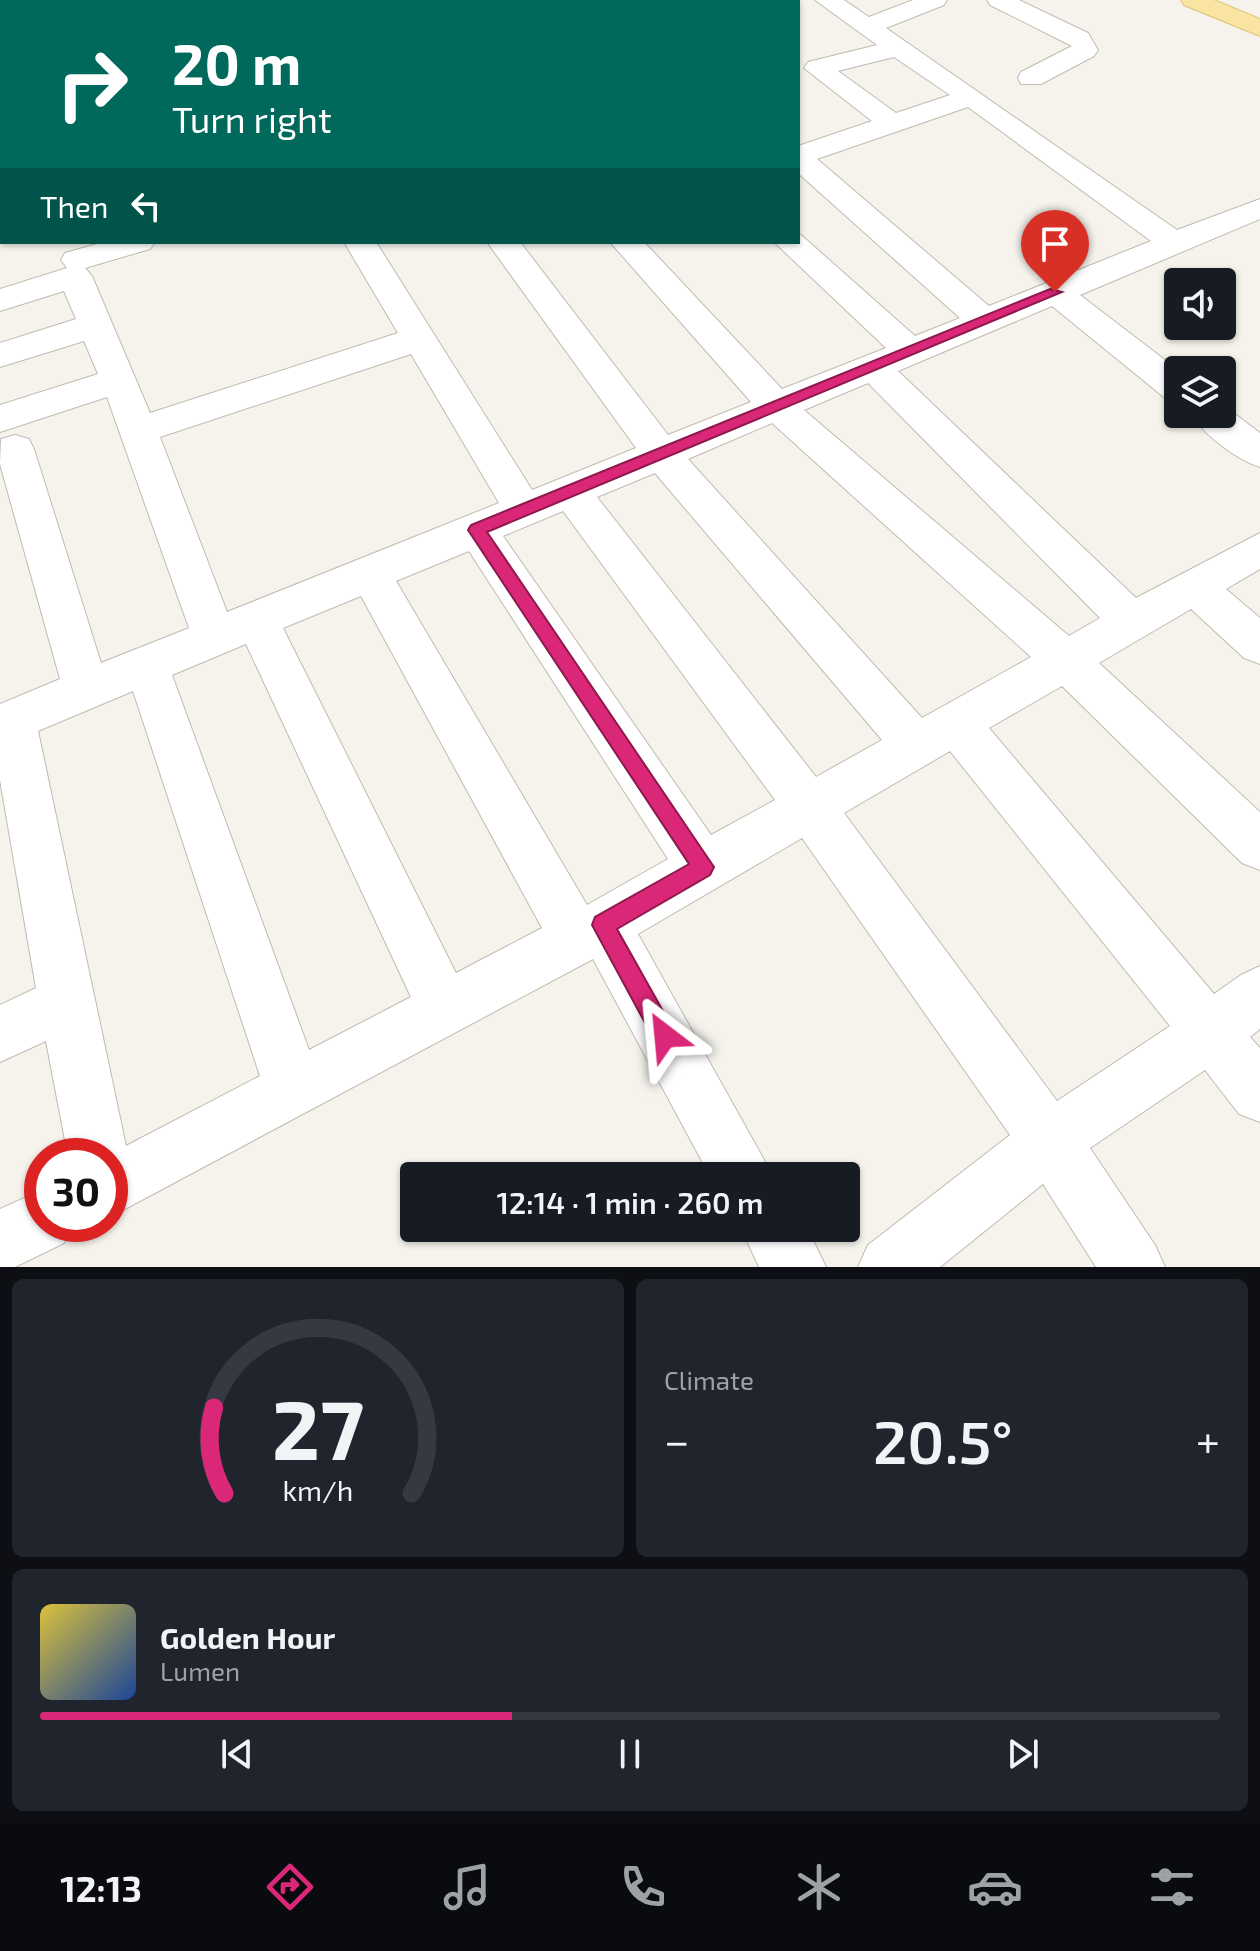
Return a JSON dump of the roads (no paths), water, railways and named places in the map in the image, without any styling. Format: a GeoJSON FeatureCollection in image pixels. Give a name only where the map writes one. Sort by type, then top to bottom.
{"type":"FeatureCollection","features":[{"type":"Feature","properties":{"kind":"main road"},"geometry":{"type":"LineString","coordinates":[[1193,0],[1260,28]]}},
{"type":"Feature","properties":{"kind":"main road"},"geometry":{"type":"LineString","coordinates":[[1238,0],[1260,9]]}},
{"type":"Feature","properties":{"kind":"street"},"geometry":{"type":"LineString","coordinates":[[827,0],[971,97],[1174,243]]}},
{"type":"Feature","properties":{"kind":"street"},"geometry":{"type":"LineString","coordinates":[[867,27],[935,0]]}},
{"type":"Feature","properties":{"kind":"street"},"geometry":{"type":"LineString","coordinates":[[999,0],[1079,38],[1085,45],[1085,50],[1031,78]]}},
{"type":"Feature","properties":{"kind":"street"},"geometry":{"type":"LineString","coordinates":[[811,47],[836,64]]}},
{"type":"Feature","properties":{"kind":"street"},"geometry":{"type":"LineString","coordinates":[[893,124],[817,68],[898,48]]}},
{"type":"Feature","properties":{"kind":"street"},"geometry":{"type":"LineString","coordinates":[[800,156],[971,97]]}},
{"type":"Feature","properties":{"kind":"street"},"geometry":{"type":"LineString","coordinates":[[800,159],[985,321]]}},
{"type":"Feature","properties":{"kind":"street"},"geometry":{"type":"LineString","coordinates":[[94,1138],[6,722],[1260,208]]}},
{"type":"Feature","properties":{"kind":"street"},"geometry":{"type":"LineString","coordinates":[[0,300],[75,259],[131,244]]}},
{"type":"Feature","properties":{"kind":"street"},"geometry":{"type":"LineString","coordinates":[[361,244],[524,510]]}},
{"type":"Feature","properties":{"kind":"street"},"geometry":{"type":"LineString","coordinates":[[504,244],[661,454],[935,733],[1211,1032],[1260,1093]]}},
{"type":"Feature","properties":{"kind":"street"},"geometry":{"type":"LineString","coordinates":[[628,244],[776,406],[1064,659],[1260,846]]}},
{"type":"Feature","properties":{"kind":"street"},"geometry":{"type":"LineString","coordinates":[[792,244],[911,351]]}},
{"type":"Feature","properties":{"kind":"street"},"geometry":{"type":"LineString","coordinates":[[75,259],[96,325],[139,430],[235,628],[445,1009]]}},
{"type":"Feature","properties":{"kind":"street"},"geometry":{"type":"LineString","coordinates":[[1055,292],[1164,378]]}},
{"type":"Feature","properties":{"kind":"street"},"geometry":{"type":"LineString","coordinates":[[0,355],[96,325]]}},
{"type":"Feature","properties":{"kind":"street"},"geometry":{"type":"LineString","coordinates":[[139,430],[419,339]]}},
{"type":"Feature","properties":{"kind":"street"},"geometry":{"type":"LineString","coordinates":[[873,367],[1131,621]]}},
{"type":"Feature","properties":{"kind":"street"},"geometry":{"type":"LineString","coordinates":[[86,690],[7,434],[118,380]]}},
{"type":"Feature","properties":{"kind":"street"},"geometry":{"type":"LineString","coordinates":[[1228,428],[1260,453]]}},
{"type":"Feature","properties":{"kind":"street"},"geometry":{"type":"LineString","coordinates":[[570,491],[809,806],[1051,1140],[1133,1267]]}},
{"type":"Feature","properties":{"kind":"street"},"geometry":{"type":"LineString","coordinates":[[477,530],[703,867]]}},
{"type":"Feature","properties":{"kind":"street"},"geometry":{"type":"LineString","coordinates":[[128,1178],[590,932],[1260,549]]}},
{"type":"Feature","properties":{"kind":"street"},"geometry":{"type":"LineString","coordinates":[[370,573],[734,1162]]}},
{"type":"Feature","properties":{"kind":"street"},"geometry":{"type":"LineString","coordinates":[[1194,586],[1260,645]]}},
{"type":"Feature","properties":{"kind":"street"},"geometry":{"type":"LineString","coordinates":[[146,664],[294,1090]]}},
{"type":"Feature","properties":{"kind":"street"},"geometry":{"type":"LineString","coordinates":[[890,1267],[1051,1140],[1211,1032],[1260,994]]}},
{"type":"Feature","properties":{"kind":"street"},"geometry":{"type":"LineString","coordinates":[[0,1034],[66,1002]]}},
{"type":"Feature","properties":{"kind":"street"},"geometry":{"type":"LineString","coordinates":[[0,1242],[24,1230]]}},
{"type":"Feature","properties":{"kind":"street"},"geometry":{"type":"LineString","coordinates":[[780,1242],[794,1267]]}}]}
